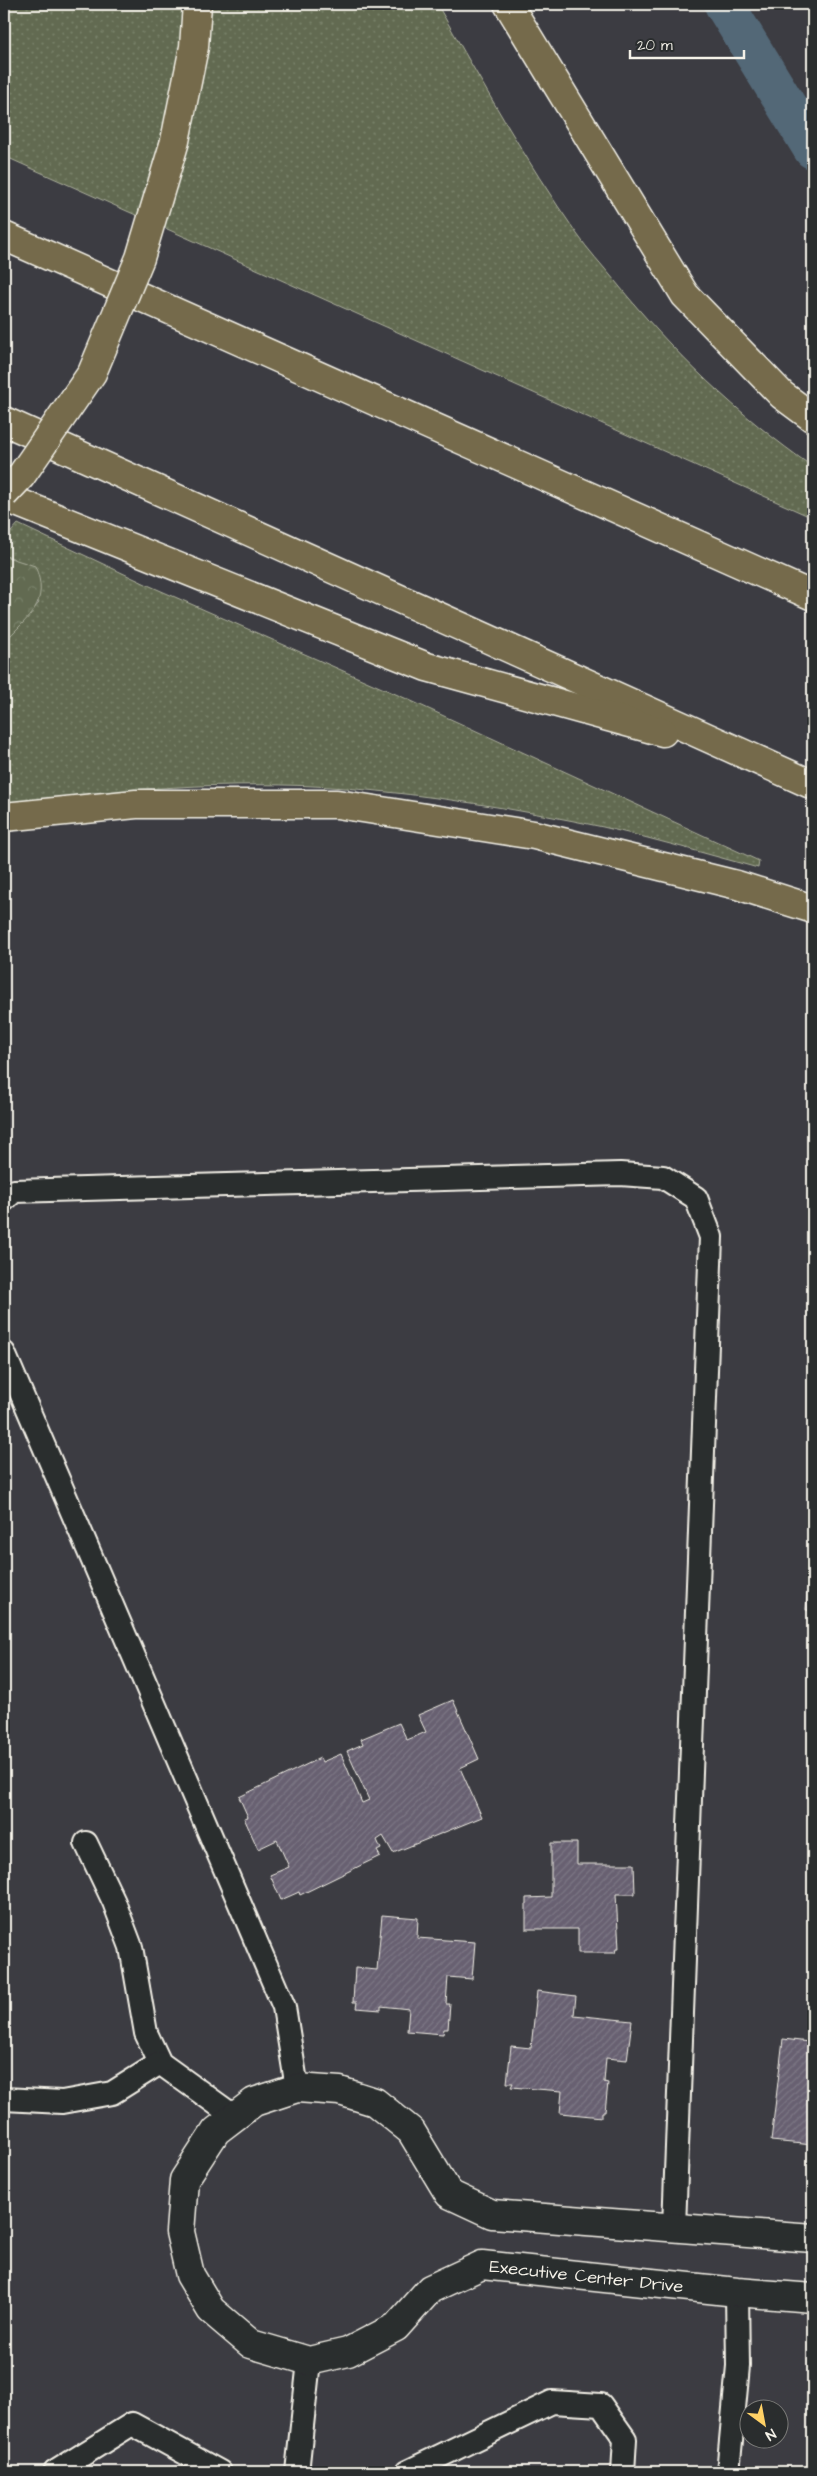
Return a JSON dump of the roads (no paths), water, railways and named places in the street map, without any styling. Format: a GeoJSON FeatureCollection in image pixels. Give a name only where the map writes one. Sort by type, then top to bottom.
{"type":"FeatureCollection","features":[{"type":"Feature","properties":{"kind":"highway"},"geometry":{"type":"LineString","coordinates":[[197,4],[194,47],[175,141],[140,258],[92,373],[21,476],[4,496],[426,667],[747,755]]}},
{"type":"Feature","properties":{"kind":"highway"},"geometry":{"type":"LineString","coordinates":[[508,4],[685,296],[782,395],[813,418]]}},
{"type":"Feature","properties":{"kind":"highway"},"geometry":{"type":"LineString","coordinates":[[4,236],[813,596]]}},
{"type":"Feature","properties":{"kind":"highway"},"geometry":{"type":"LineString","coordinates":[[4,421],[813,785]]}},
{"type":"Feature","properties":{"kind":"highway"},"geometry":{"type":"LineString","coordinates":[[4,817],[136,804],[337,804],[534,835],[737,885],[813,909]]}},
{"type":"Feature","properties":{"kind":"street","name":"Executive Center Drive"},"geometry":{"type":"LineString","coordinates":[[813,2238],[492,2214],[449,2194],[411,2131],[375,2102],[340,2091],[297,2088],[254,2102],[216,2131],[184,2180],[180,2232],[190,2275],[211,2310],[251,2344],[309,2361],[348,2352],[396,2327],[430,2290],[482,2265],[737,2292],[813,2298]]}},
{"type":"Feature","properties":{"kind":"lane"},"geometry":{"type":"LineString","coordinates":[[4,1200],[14,1191],[620,1174],[663,1177],[696,1198],[712,1237],[674,2227]]}},
{"type":"Feature","properties":{"kind":"lane"},"geometry":{"type":"LineString","coordinates":[[4,1353],[284,2007],[297,2088]]}},
{"type":"Feature","properties":{"kind":"lane"},"geometry":{"type":"LineString","coordinates":[[86,1844],[114,1902],[131,1947],[146,2033],[160,2063],[235,2117]]}},
{"type":"Feature","properties":{"kind":"lane"},"geometry":{"type":"LineString","coordinates":[[4,2099],[62,2102],[112,2093],[160,2063]]}},
{"type":"Feature","properties":{"kind":"lane"},"geometry":{"type":"LineString","coordinates":[[728,2472],[738,2366],[737,2292]]}},
{"type":"Feature","properties":{"kind":"lane"},"geometry":{"type":"LineString","coordinates":[[297,2472],[309,2361]]}},
{"type":"Feature","properties":{"kind":"lane"},"geometry":{"type":"LineString","coordinates":[[407,2472],[552,2402],[601,2405],[625,2439],[623,2472]]}},
{"type":"Feature","properties":{"kind":"lane"},"geometry":{"type":"LineString","coordinates":[[55,2472],[132,2424],[220,2472]]}},
{"type":"Feature","properties":{"kind":"waterway"},"geometry":{"type":"LineString","coordinates":[[724,4],[813,149]]}}]}
